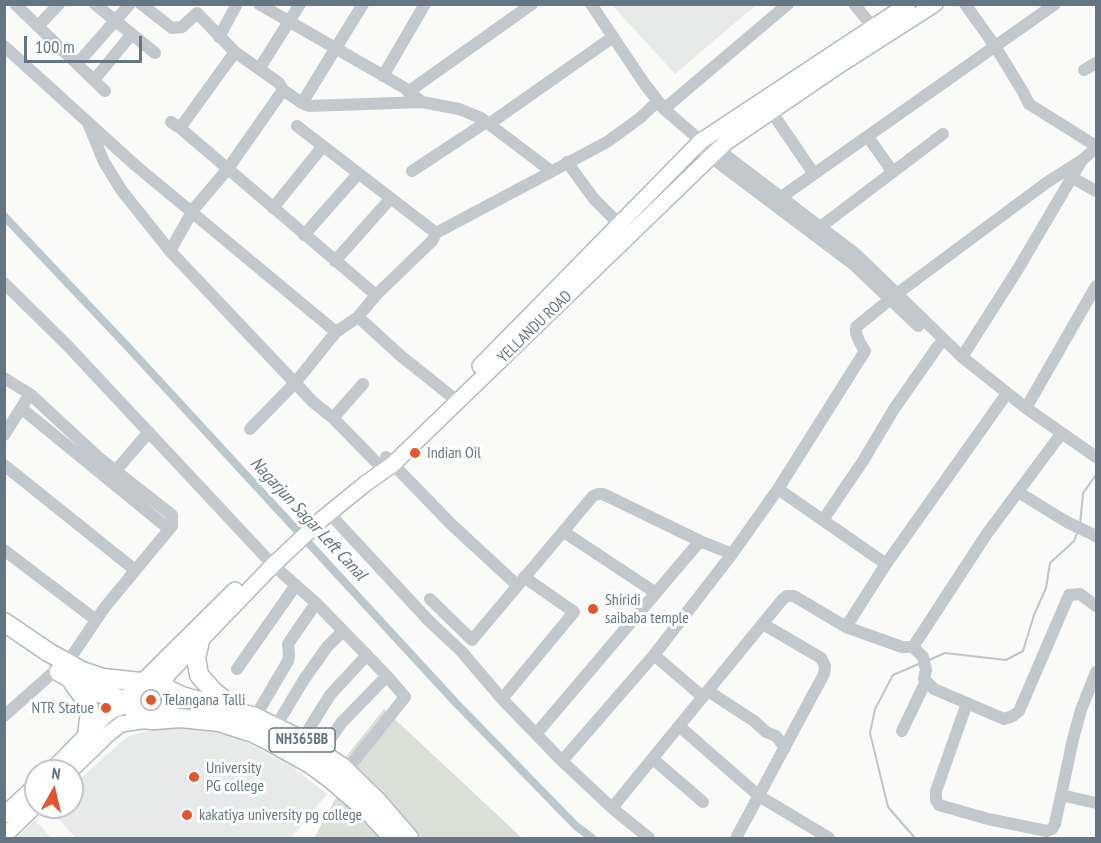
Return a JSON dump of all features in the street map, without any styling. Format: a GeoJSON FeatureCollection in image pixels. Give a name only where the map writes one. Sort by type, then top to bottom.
{"type":"FeatureCollection","features":[{"type":"Feature","properties":{"kind":"highway","name":"NH365BB"},"geometry":{"type":"LineString","coordinates":[[4,622],[62,669],[103,678],[153,680],[182,696],[255,717],[276,726],[321,752],[346,771],[377,801],[409,838]]}},
{"type":"Feature","properties":{"kind":"highway","name":"NH365BB"},"geometry":{"type":"LineString","coordinates":[[4,636],[62,669],[96,692],[130,703],[137,715],[151,720],[194,718],[219,722],[253,733],[289,751],[332,780],[370,813],[393,838]]}},
{"type":"Feature","properties":{"kind":"highway"},"geometry":{"type":"LineString","coordinates":[[201,641],[196,667],[205,684],[222,699],[255,717]]}},
{"type":"Feature","properties":{"kind":"highway"},"geometry":{"type":"LineString","coordinates":[[62,669],[87,702],[90,711],[87,736]]}},
{"type":"Feature","properties":{"kind":"highway"},"geometry":{"type":"LineString","coordinates":[[130,703],[132,690],[142,681]]}},
{"type":"Feature","properties":{"kind":"highway"},"geometry":{"type":"LineString","coordinates":[[151,720],[166,714],[169,708],[171,696],[165,687]]}},
{"type":"Feature","properties":{"kind":"main road","name":"YELLANDU ROAD"},"geometry":{"type":"LineString","coordinates":[[385,462],[620,225],[697,140],[908,4]]}},
{"type":"Feature","properties":{"kind":"main road","name":"YELLANDU ROAD"},"geometry":{"type":"LineString","coordinates":[[142,681],[323,514],[362,473],[385,462],[725,143],[835,68],[935,4]]}},
{"type":"Feature","properties":{"kind":"main road","name":"YELLANDU ROAD"},"geometry":{"type":"LineString","coordinates":[[165,687],[170,672],[276,557]]}},
{"type":"Feature","properties":{"kind":"main road"},"geometry":{"type":"LineString","coordinates":[[63,759],[99,721],[113,710],[130,703]]}},
{"type":"Feature","properties":{"kind":"main road"},"geometry":{"type":"LineString","coordinates":[[82,759],[121,724],[151,720]]}},
{"type":"Feature","properties":{"kind":"main road"},"geometry":{"type":"LineString","coordinates":[[4,815],[24,796]]}},
{"type":"Feature","properties":{"kind":"main road"},"geometry":{"type":"LineString","coordinates":[[4,836],[24,816]]}},
{"type":"Feature","properties":{"kind":"street"},"geometry":{"type":"LineString","coordinates":[[15,4],[105,91]]}},
{"type":"Feature","properties":{"kind":"street"},"geometry":{"type":"LineString","coordinates":[[38,26],[59,4]]}},
{"type":"Feature","properties":{"kind":"street"},"geometry":{"type":"LineString","coordinates":[[95,4],[155,53]]}},
{"type":"Feature","properties":{"kind":"street"},"geometry":{"type":"LineString","coordinates":[[77,64],[130,4]]}},
{"type":"Feature","properties":{"kind":"street"},"geometry":{"type":"LineString","coordinates":[[141,4],[172,28],[182,27],[199,9],[219,37],[235,52],[279,83],[283,90],[309,106],[422,102],[459,109],[481,118],[551,171]]}},
{"type":"Feature","properties":{"kind":"street"},"geometry":{"type":"LineString","coordinates":[[219,37],[237,4]]}},
{"type":"Feature","properties":{"kind":"street"},"geometry":{"type":"LineString","coordinates":[[259,4],[383,75],[422,102]]}},
{"type":"Feature","properties":{"kind":"street"},"geometry":{"type":"LineString","coordinates":[[259,69],[300,4]]}},
{"type":"Feature","properties":{"kind":"street"},"geometry":{"type":"LineString","coordinates":[[302,103],[363,4]]}},
{"type":"Feature","properties":{"kind":"street"},"geometry":{"type":"LineString","coordinates":[[383,75],[425,4]]}},
{"type":"Feature","properties":{"kind":"street"},"geometry":{"type":"LineString","coordinates":[[408,92],[532,4]]}},
{"type":"Feature","properties":{"kind":"street"},"geometry":{"type":"LineString","coordinates":[[591,4],[661,105],[697,140],[894,296],[962,357],[1026,408],[1092,455]]}},
{"type":"Feature","properties":{"kind":"street"},"geometry":{"type":"LineString","coordinates":[[250,429],[295,383],[336,332],[358,317],[376,295],[432,241],[436,233],[607,142],[640,117],[661,105],[788,4]]}},
{"type":"Feature","properties":{"kind":"street"},"geometry":{"type":"LineString","coordinates":[[854,4],[873,27]]}},
{"type":"Feature","properties":{"kind":"street"},"geometry":{"type":"LineString","coordinates":[[562,761],[654,655],[732,554],[778,489],[865,351],[856,333],[856,327],[1046,183],[1082,160],[1096,147],[1029,104],[995,46],[965,4]]}},
{"type":"Feature","properties":{"kind":"street"},"geometry":{"type":"LineString","coordinates":[[780,198],[1055,4]]}},
{"type":"Feature","properties":{"kind":"street"},"geometry":{"type":"LineString","coordinates":[[94,80],[131,35]]}},
{"type":"Feature","properties":{"kind":"street"},"geometry":{"type":"LineString","coordinates":[[412,171],[487,124],[613,37]]}},
{"type":"Feature","properties":{"kind":"street"},"geometry":{"type":"LineString","coordinates":[[4,46],[135,165],[336,332]]}},
{"type":"Feature","properties":{"kind":"street"},"geometry":{"type":"LineString","coordinates":[[235,52],[176,125],[376,295]]}},
{"type":"Feature","properties":{"kind":"street"},"geometry":{"type":"LineString","coordinates":[[1084,70],[1096,63]]}},
{"type":"Feature","properties":{"kind":"street"},"geometry":{"type":"LineString","coordinates":[[170,251],[192,211],[227,170],[283,90]]}},
{"type":"Feature","properties":{"kind":"street"},"geometry":{"type":"LineString","coordinates":[[771,111],[814,174]]}},
{"type":"Feature","properties":{"kind":"street"},"geometry":{"type":"LineString","coordinates":[[88,123],[104,162],[122,191],[170,251],[313,402],[520,581],[574,612],[502,699]]}},
{"type":"Feature","properties":{"kind":"street"},"geometry":{"type":"LineString","coordinates":[[297,126],[436,233]]}},
{"type":"Feature","properties":{"kind":"street"},"geometry":{"type":"LineString","coordinates":[[819,228],[943,134]]}},
{"type":"Feature","properties":{"kind":"street"},"geometry":{"type":"LineString","coordinates":[[868,137],[892,171]]}},
{"type":"Feature","properties":{"kind":"street"},"geometry":{"type":"LineString","coordinates":[[273,208],[323,146]]}},
{"type":"Feature","properties":{"kind":"street"},"geometry":{"type":"LineString","coordinates":[[714,154],[780,198],[856,254],[938,346],[1003,399],[1058,438],[1092,455]]}},
{"type":"Feature","properties":{"kind":"street"},"geometry":{"type":"LineString","coordinates":[[962,357],[1018,269],[1082,160]]}},
{"type":"Feature","properties":{"kind":"street"},"geometry":{"type":"LineString","coordinates":[[567,162],[594,199],[620,225]]}},
{"type":"Feature","properties":{"kind":"street"},"geometry":{"type":"LineString","coordinates":[[304,235],[358,174]]}},
{"type":"Feature","properties":{"kind":"street"},"geometry":{"type":"LineString","coordinates":[[1071,177],[1096,191]]}},
{"type":"Feature","properties":{"kind":"street"},"geometry":{"type":"LineString","coordinates":[[335,261],[391,198]]}},
{"type":"Feature","properties":{"kind":"street"},"geometry":{"type":"LineString","coordinates":[[4,283],[67,345],[149,432],[276,557],[296,585],[367,655],[405,697],[346,771]]}},
{"type":"Feature","properties":{"kind":"street"},"geometry":{"type":"LineString","coordinates":[[1026,408],[1096,286]]}},
{"type":"Feature","properties":{"kind":"street"},"geometry":{"type":"LineString","coordinates":[[358,317],[401,356],[451,396]]}},
{"type":"Feature","properties":{"kind":"street"},"geometry":{"type":"LineString","coordinates":[[823,520],[863,461],[894,409],[938,346]]}},
{"type":"Feature","properties":{"kind":"street"},"geometry":{"type":"LineString","coordinates":[[4,378],[30,394],[98,457],[112,474]]}},
{"type":"Feature","properties":{"kind":"street"},"geometry":{"type":"LineString","coordinates":[[333,418],[363,384]]}},
{"type":"Feature","properties":{"kind":"street"},"geometry":{"type":"LineString","coordinates":[[4,435],[30,394]]}},
{"type":"Feature","properties":{"kind":"street"},"geometry":{"type":"LineString","coordinates":[[846,627],[886,564],[1003,399]]}},
{"type":"Feature","properties":{"kind":"street"},"geometry":{"type":"LineString","coordinates":[[4,716],[62,669],[96,620],[172,526],[172,515],[21,408]]}},
{"type":"Feature","properties":{"kind":"street"},"geometry":{"type":"LineString","coordinates":[[112,474],[149,432]]}},
{"type":"Feature","properties":{"kind":"street"},"geometry":{"type":"LineString","coordinates":[[913,647],[986,535],[1058,438]]}},
{"type":"Feature","properties":{"kind":"street"},"geometry":{"type":"LineString","coordinates":[[4,465],[135,570]]}},
{"type":"Feature","properties":{"kind":"street"},"geometry":{"type":"LineString","coordinates":[[778,489],[886,564]]}},
{"type":"Feature","properties":{"kind":"street"},"geometry":{"type":"LineString","coordinates":[[1018,492],[1067,522],[1096,536]]}},
{"type":"Feature","properties":{"kind":"street"},"geometry":{"type":"LineString","coordinates":[[462,652],[593,496],[603,494],[732,554]]}},
{"type":"Feature","properties":{"kind":"street"},"geometry":{"type":"LineString","coordinates":[[323,514],[462,652],[502,699],[562,761],[612,808],[649,838]]}},
{"type":"Feature","properties":{"kind":"street"},"geometry":{"type":"LineString","coordinates":[[564,532],[656,593]]}},
{"type":"Feature","properties":{"kind":"street"},"geometry":{"type":"LineString","coordinates":[[536,734],[700,541]]}},
{"type":"Feature","properties":{"kind":"street"},"geometry":{"type":"LineString","coordinates":[[4,550],[96,620]]}},
{"type":"Feature","properties":{"kind":"street"},"geometry":{"type":"LineString","coordinates":[[237,669],[296,585]]}},
{"type":"Feature","properties":{"kind":"street"},"geometry":{"type":"LineString","coordinates":[[612,808],[787,596],[794,596],[846,627],[902,647],[913,647],[923,657],[926,670],[924,679],[934,689],[1004,718],[1019,711],[1069,595],[1080,594],[1096,606]]}},
{"type":"Feature","properties":{"kind":"street"},"geometry":{"type":"LineString","coordinates":[[430,599],[471,640]]}},
{"type":"Feature","properties":{"kind":"street"},"geometry":{"type":"LineString","coordinates":[[255,717],[288,661],[290,656],[288,644],[316,603]]}},
{"type":"Feature","properties":{"kind":"street"},"geometry":{"type":"LineString","coordinates":[[736,838],[824,674],[825,666],[821,658],[763,624]]}},
{"type":"Feature","properties":{"kind":"street"},"geometry":{"type":"LineString","coordinates":[[276,726],[305,678],[327,647],[343,631]]}},
{"type":"Feature","properties":{"kind":"street"},"geometry":{"type":"LineString","coordinates":[[302,740],[330,695],[367,655]]}},
{"type":"Feature","properties":{"kind":"street"},"geometry":{"type":"LineString","coordinates":[[654,655],[706,694],[776,736],[785,748]]}},
{"type":"Feature","properties":{"kind":"street"},"geometry":{"type":"LineString","coordinates":[[967,703],[936,791],[936,800],[939,805],[988,819],[1047,831],[1055,824],[1073,739],[1081,710],[1096,672]]}},
{"type":"Feature","properties":{"kind":"street"},"geometry":{"type":"LineString","coordinates":[[321,752],[342,722],[387,676]]}},
{"type":"Feature","properties":{"kind":"street"},"geometry":{"type":"LineString","coordinates":[[902,731],[926,681]]}},
{"type":"Feature","properties":{"kind":"street"},"geometry":{"type":"LineString","coordinates":[[679,726],[759,796],[829,838]]}},
{"type":"Feature","properties":{"kind":"street"},"geometry":{"type":"LineString","coordinates":[[652,759],[703,802]]}},
{"type":"Feature","properties":{"kind":"street"},"geometry":{"type":"LineString","coordinates":[[1061,795],[1096,803]]}},
{"type":"Feature","properties":{"kind":"shaded area"},"geometry":{"type":"Polygon","coordinates":[[[612,5],[756,5],[675,74],[612,5]]]}},
{"type":"Feature","properties":{"kind":"shaded area"},"geometry":{"type":"Polygon","coordinates":[[[384,709],[522,838],[413,838],[342,762],[384,709]]]}},
{"type":"Feature","properties":{"kind":"shaded area","name":"University PG college"},"geometry":{"type":"Polygon","coordinates":[[[182,725],[212,729],[248,743],[294,768],[327,794],[291,838],[76,838],[58,819],[84,819],[84,775],[127,737],[182,725]]]}},
{"type":"Feature","properties":{"kind":"shaded area"},"geometry":{"type":"Polygon","coordinates":[[[338,794],[379,838],[314,838],[338,794]]]}},
{"type":"Feature","properties":{"kind":"shaded area"},"geometry":{"type":"Polygon","coordinates":[[[35,820],[51,838],[16,838],[35,820]]]}},
{"type":"Feature","properties":{"kind":"waterway","name":"Nagarjun Sagar Left Canal"},"geometry":{"type":"LineString","coordinates":[[4,216],[456,703],[576,826],[592,838]]}},
{"type":"Feature","properties":{"kind":"waterway"},"geometry":{"type":"LineString","coordinates":[[1080,525],[1083,493],[1096,475]]}},
{"type":"Feature","properties":{"kind":"waterway"},"geometry":{"type":"LineString","coordinates":[[929,660],[945,653],[1006,660],[1023,651],[1034,615],[1046,588],[1050,563],[1074,541],[1077,533]]}},
{"type":"Feature","properties":{"kind":"waterway"},"geometry":{"type":"LineString","coordinates":[[915,838],[888,807],[870,733],[875,709],[893,675],[921,663]]}},
{"type":"Feature","properties":{"kind":"place","name":"Indian Oil"},"geometry":{"type":"Point","coordinates":[415,453]}},
{"type":"Feature","properties":{"kind":"place","name":"Shiridi saibaba temple"},"geometry":{"type":"Point","coordinates":[593,609]}},
{"type":"Feature","properties":{"kind":"place","name":"Telangana Talli"},"geometry":{"type":"Point","coordinates":[151,700]}},
{"type":"Feature","properties":{"kind":"place","name":"NTR Statue"},"geometry":{"type":"Point","coordinates":[106,708]}},
{"type":"Feature","properties":{"kind":"place","name":"University PG college"},"geometry":{"type":"Point","coordinates":[194,777]}},
{"type":"Feature","properties":{"kind":"place","name":"kakatiya university pg college"},"geometry":{"type":"Point","coordinates":[187,815]}}]}
